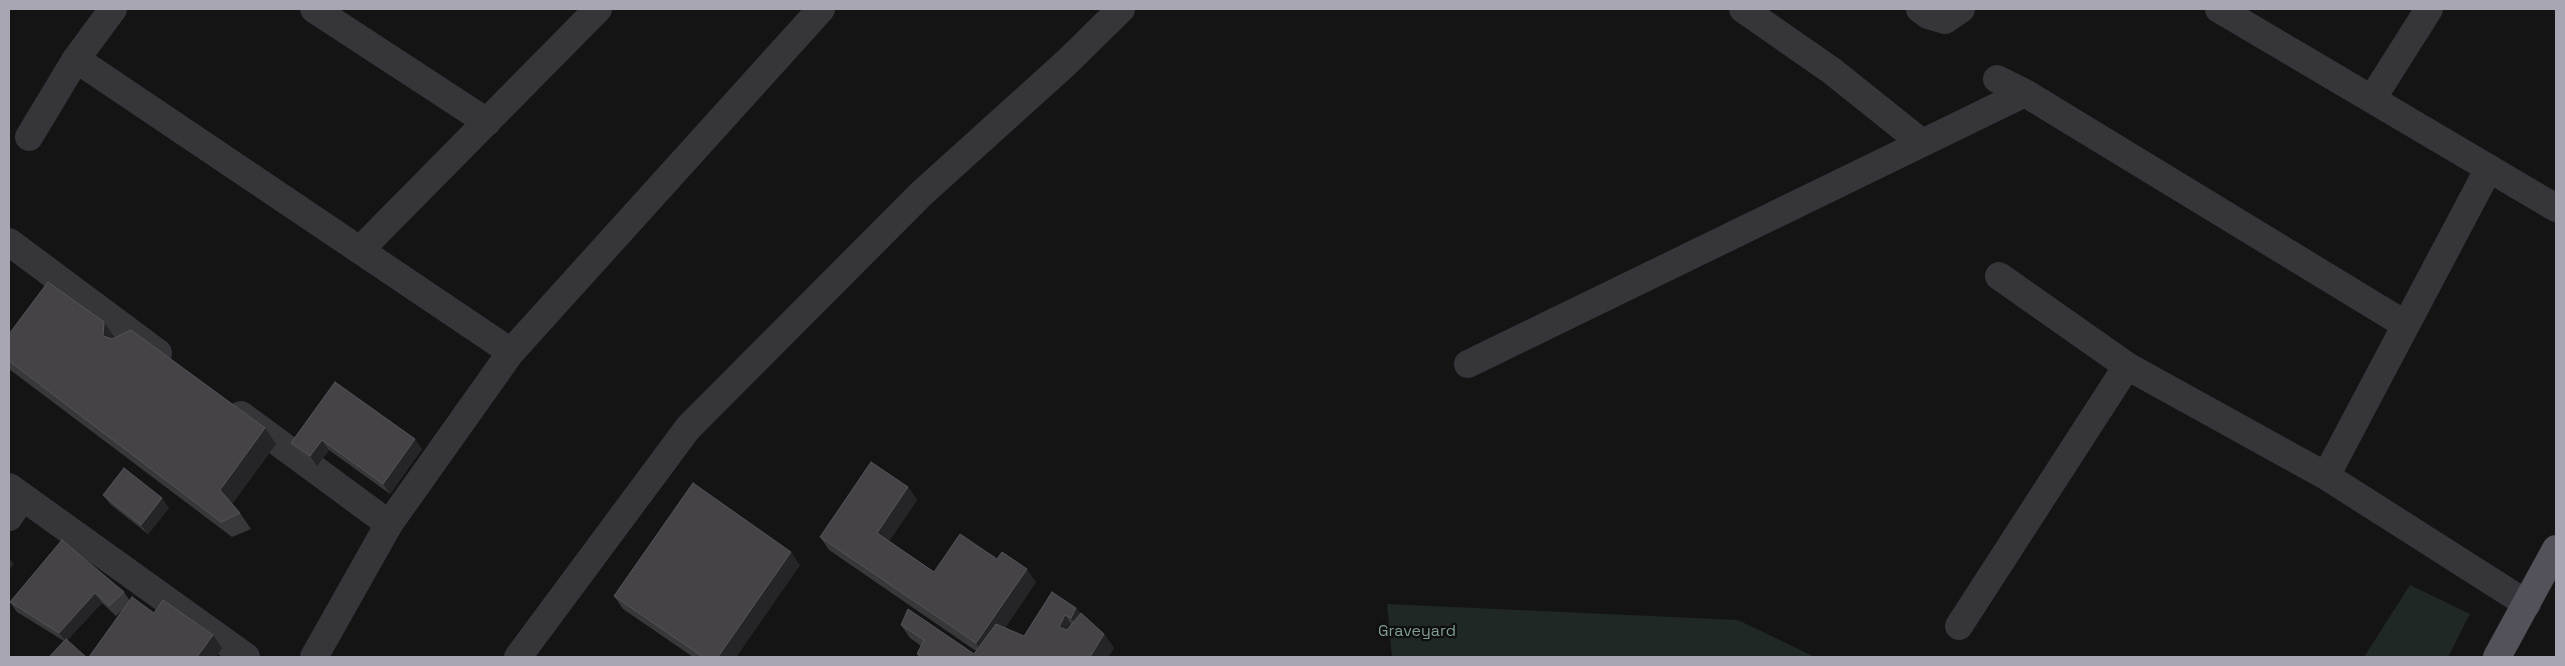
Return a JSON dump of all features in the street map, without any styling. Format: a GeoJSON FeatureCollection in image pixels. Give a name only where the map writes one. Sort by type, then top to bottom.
{"type":"FeatureCollection","features":[{"type":"Feature","properties":{"kind":"main road"},"geometry":{"type":"LineString","coordinates":[[2497,657],[2556,549]]}},
{"type":"Feature","properties":{"kind":"street"},"geometry":{"type":"LineString","coordinates":[[29,137],[76,59],[113,9]]}},
{"type":"Feature","properties":{"kind":"street"},"geometry":{"type":"LineString","coordinates":[[314,9],[487,122]]}},
{"type":"Feature","properties":{"kind":"street"},"geometry":{"type":"LineString","coordinates":[[360,250],[598,9]]}},
{"type":"Feature","properties":{"kind":"street"},"geometry":{"type":"LineString","coordinates":[[314,657],[389,524],[511,352],[821,9]]}},
{"type":"Feature","properties":{"kind":"street"},"geometry":{"type":"LineString","coordinates":[[518,657],[688,428],[921,194],[1066,63],[1121,9]]}},
{"type":"Feature","properties":{"kind":"street"},"geometry":{"type":"LineString","coordinates":[[1743,9],[1832,71],[1922,143]]}},
{"type":"Feature","properties":{"kind":"street"},"geometry":{"type":"LineString","coordinates":[[1920,9],[1928,15],[1945,20],[1961,9]]}},
{"type":"Feature","properties":{"kind":"street"},"geometry":{"type":"LineString","coordinates":[[2219,9],[2556,208]]}},
{"type":"Feature","properties":{"kind":"street"},"geometry":{"type":"LineString","coordinates":[[2372,99],[2429,9]]}},
{"type":"Feature","properties":{"kind":"street"},"geometry":{"type":"LineString","coordinates":[[76,59],[511,352]]}},
{"type":"Feature","properties":{"kind":"street"},"geometry":{"type":"LineString","coordinates":[[1997,79],[2025,93],[2406,325]]}},
{"type":"Feature","properties":{"kind":"street"},"geometry":{"type":"LineString","coordinates":[[1468,364],[2025,93]]}},
{"type":"Feature","properties":{"kind":"street"},"geometry":{"type":"LineString","coordinates":[[2326,476],[2489,168]]}},
{"type":"Feature","properties":{"kind":"street"},"geometry":{"type":"LineString","coordinates":[[9,242],[175,366]]}},
{"type":"Feature","properties":{"kind":"street"},"geometry":{"type":"LineString","coordinates":[[1999,276],[2127,366],[2326,476],[2527,604]]}},
{"type":"Feature","properties":{"kind":"street"},"geometry":{"type":"LineString","coordinates":[[1959,626],[2127,366]]}},
{"type":"Feature","properties":{"kind":"street"},"geometry":{"type":"LineString","coordinates":[[223,401],[389,524]]}},
{"type":"Feature","properties":{"kind":"street"},"geometry":{"type":"LineString","coordinates":[[13,500],[246,657]]}},
{"type":"Feature","properties":{"kind":"green space"},"geometry":{"type":"Polygon","coordinates":[[[2410,585],[2470,614],[2448,657],[2364,657],[2410,585]]]}},
{"type":"Feature","properties":{"kind":"green space","name":"Graveyard"},"geometry":{"type":"Polygon","coordinates":[[[1387,604],[1738,620],[1815,657],[1392,657],[1387,604]]]}},
{"type":"Feature","properties":{"kind":"building"},"geometry":{"type":"Polygon","coordinates":[[[48,282],[104,322],[103,336],[112,339],[131,330],[265,428],[220,490],[240,513],[221,522],[9,361],[9,334],[48,282]]]}},
{"type":"Feature","properties":{"kind":"building"},"geometry":{"type":"Polygon","coordinates":[[[335,382],[415,439],[383,484],[322,440],[310,456],[291,443],[335,382]]]}},
{"type":"Feature","properties":{"kind":"building"},"geometry":{"type":"Polygon","coordinates":[[[871,462],[908,487],[877,533],[934,572],[960,534],[997,559],[1002,552],[1027,569],[976,643],[820,537],[871,462]]]}},
{"type":"Feature","properties":{"kind":"building"},"geometry":{"type":"Polygon","coordinates":[[[124,468],[162,498],[141,525],[103,495],[124,468]]]}},
{"type":"Feature","properties":{"kind":"building"},"geometry":{"type":"Polygon","coordinates":[[[693,483],[791,552],[718,657],[703,657],[614,596],[693,483]]]}},
{"type":"Feature","properties":{"kind":"building"},"geometry":{"type":"Polygon","coordinates":[[[62,540],[124,592],[109,606],[95,593],[59,633],[10,602],[62,540]]]}},
{"type":"Feature","properties":{"kind":"building"},"geometry":{"type":"Polygon","coordinates":[[[1052,592],[1076,608],[1071,618],[1065,615],[1059,627],[1067,630],[1081,613],[1104,634],[1090,657],[922,657],[917,654],[924,640],[901,625],[908,609],[974,654],[996,624],[1024,636],[1052,592]]]}},
{"type":"Feature","properties":{"kind":"building"},"geometry":{"type":"Polygon","coordinates":[[[132,597],[154,613],[163,600],[213,635],[197,657],[89,657],[132,597]]]}},
{"type":"Feature","properties":{"kind":"building"},"geometry":{"type":"Polygon","coordinates":[[[66,639],[86,657],[49,657],[66,639]]]}}]}
